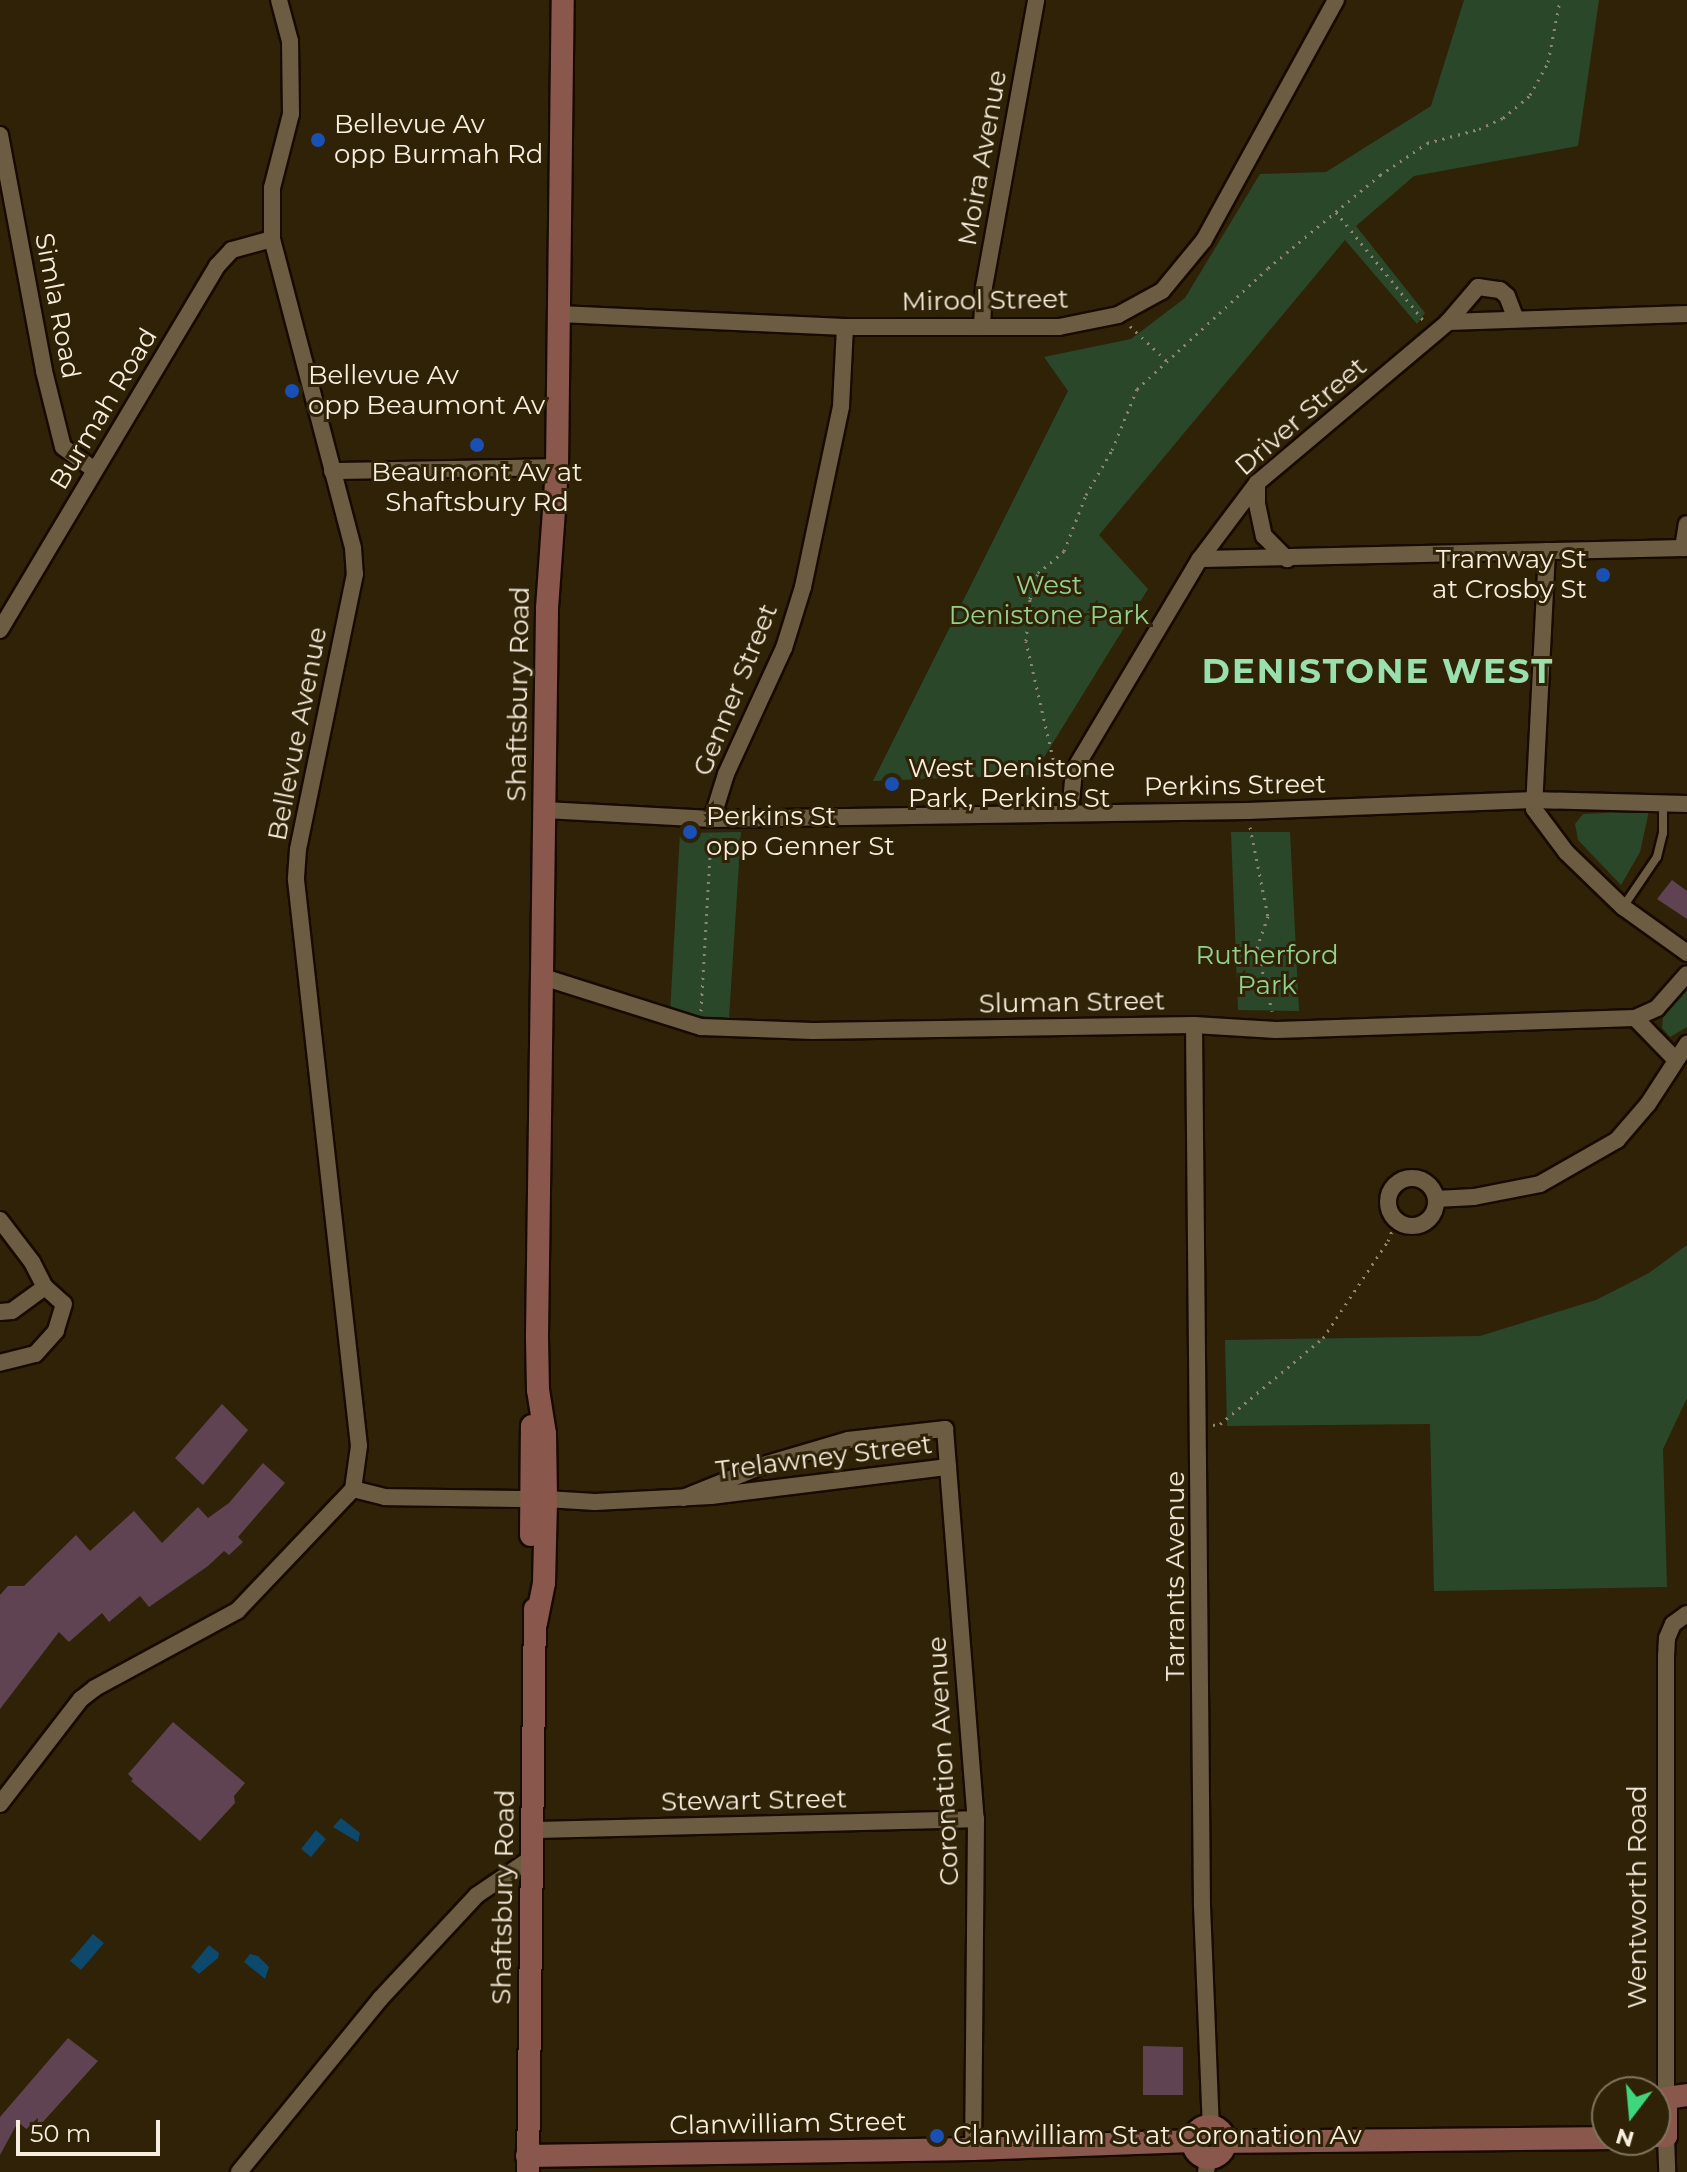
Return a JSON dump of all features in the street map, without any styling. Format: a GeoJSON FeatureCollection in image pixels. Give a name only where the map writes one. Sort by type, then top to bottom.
{"type":"FeatureCollection","features":[{"type":"Feature","properties":{"kind":"street","name":"Bellevue Avenue"},"geometry":{"type":"LineString","coordinates":[[279,0],[290,41],[291,114],[272,188],[272,239],[353,548],[355,574],[298,849],[296,880],[359,1446],[353,1489]]}},
{"type":"Feature","properties":{"kind":"street","name":"Shaftsbury Road"},"geometry":{"type":"LineString","coordinates":[[528,2164],[538,1499],[545,1434],[538,1390],[547,608],[557,467],[563,0]]}},
{"type":"Feature","properties":{"kind":"street","name":"Moira Avenue"},"geometry":{"type":"LineString","coordinates":[[982,326],[984,287],[1036,0]]}},
{"type":"Feature","properties":{"kind":"street","name":"Mirool Street"},"geometry":{"type":"LineString","coordinates":[[559,314],[845,327],[1059,327],[1118,315],[1162,291],[1204,240],[1336,0]]}},
{"type":"Feature","properties":{"kind":"street","name":"Simla Road"},"geometry":{"type":"LineString","coordinates":[[0,135],[44,371],[63,447],[95,470]]}},
{"type":"Feature","properties":{"kind":"street","name":"Burmah Road"},"geometry":{"type":"LineString","coordinates":[[0,630],[217,266],[232,250],[272,239]]}},
{"type":"Feature","properties":{"kind":"street","name":"Driver Street"},"geometry":{"type":"LineString","coordinates":[[1070,813],[1074,770],[1200,559],[1257,483],[1448,322],[1470,293],[1486,286],[1507,296],[1515,317]]}},
{"type":"Feature","properties":{"kind":"street"},"geometry":{"type":"LineString","coordinates":[[1448,322],[1515,317],[1687,314]]}},
{"type":"Feature","properties":{"kind":"street","name":"Genner Street"},"geometry":{"type":"LineString","coordinates":[[712,819],[726,774],[784,648],[803,587],[841,406],[845,327]]}},
{"type":"Feature","properties":{"kind":"street"},"geometry":{"type":"LineString","coordinates":[[332,471],[557,467]]}},
{"type":"Feature","properties":{"kind":"street"},"geometry":{"type":"LineString","coordinates":[[1257,483],[1259,518],[1264,536],[1287,559]]}},
{"type":"Feature","properties":{"kind":"street"},"geometry":{"type":"LineString","coordinates":[[1200,559],[1685,548],[1687,524]]}},
{"type":"Feature","properties":{"kind":"street"},"geometry":{"type":"LineString","coordinates":[[1547,551],[1534,809],[1566,852],[1623,907],[1687,953]]}},
{"type":"Feature","properties":{"kind":"street","name":"Perkins Street"},"geometry":{"type":"LineString","coordinates":[[545,810],[712,819],[1247,811],[1534,800],[1687,804]]}},
{"type":"Feature","properties":{"kind":"street"},"geometry":{"type":"LineString","coordinates":[[1675,1059],[1635,1018],[1657,1008],[1687,974]]}},
{"type":"Feature","properties":{"kind":"street","name":"Sluman Street"},"geometry":{"type":"LineString","coordinates":[[543,977],[701,1027],[813,1031],[1194,1025],[1276,1030],[1635,1018]]}},
{"type":"Feature","properties":{"kind":"street","name":"Tarrants Avenue"},"geometry":{"type":"LineString","coordinates":[[1194,1025],[1202,1906],[1218,2134]]}},
{"type":"Feature","properties":{"kind":"street"},"geometry":{"type":"LineString","coordinates":[[1436,1199],[1521,1189],[1557,1176],[1617,1140],[1648,1104],[1687,1044]]}},
{"type":"Feature","properties":{"kind":"street"},"geometry":{"type":"LineString","coordinates":[[1418,1178],[1433,1190],[1436,1199],[1435,1211],[1428,1221],[1418,1226],[1396,1220],[1389,1210],[1388,1199],[1398,1182],[1418,1178]]}},
{"type":"Feature","properties":{"kind":"street"},"geometry":{"type":"LineString","coordinates":[[0,1220],[32,1262],[45,1287],[64,1304],[56,1331],[35,1354],[0,1363]]}},
{"type":"Feature","properties":{"kind":"street"},"geometry":{"type":"LineString","coordinates":[[0,1312],[12,1311],[45,1287]]}},
{"type":"Feature","properties":{"kind":"street","name":"Trelawney Street"},"geometry":{"type":"LineString","coordinates":[[353,1489],[385,1497],[595,1502],[683,1498],[948,1467],[945,1429],[848,1440],[767,1464],[683,1498]]}},
{"type":"Feature","properties":{"kind":"street","name":"Coronation Avenue"},"geometry":{"type":"LineString","coordinates":[[948,1467],[976,1819],[973,2149]]}},
{"type":"Feature","properties":{"kind":"street"},"geometry":{"type":"LineString","coordinates":[[0,1804],[81,1699],[95,1688],[237,1611],[353,1489]]}},
{"type":"Feature","properties":{"kind":"street","name":"Wentworth Road"},"geometry":{"type":"LineString","coordinates":[[1676,2097],[1666,1657],[1667,1638],[1680,1619]]}},
{"type":"Feature","properties":{"kind":"street","name":"Stewart Street"},"geometry":{"type":"LineString","coordinates":[[534,1830],[976,1819]]}},
{"type":"Feature","properties":{"kind":"street"},"geometry":{"type":"LineString","coordinates":[[239,2172],[370,2011],[477,1895],[533,1857]]}},
{"type":"Feature","properties":{"kind":"street"},"geometry":{"type":"LineString","coordinates":[[1218,2134],[1220,2155],[1207,2165],[1193,2141],[1200,2129],[1218,2134],[1591,2138]]}},
{"type":"Feature","properties":{"kind":"street","name":"Clanwilliam Street"},"geometry":{"type":"LineString","coordinates":[[528,2164],[1193,2141]]}},
{"type":"Feature","properties":{"kind":"lane"},"geometry":{"type":"LineString","coordinates":[[1623,907],[1657,857],[1663,833],[1663,805]]}},
{"type":"Feature","properties":{"kind":"path"},"geometry":{"type":"LineString","coordinates":[[1056,771],[1026,641],[1030,599],[1038,573],[1064,551],[1086,495],[1112,450],[1137,389],[1268,268],[1380,175],[1427,143],[1479,129],[1503,118],[1530,95],[1548,62],[1560,0]]}},
{"type":"Feature","properties":{"kind":"path"},"geometry":{"type":"LineString","coordinates":[[1336,212],[1434,334]]}},
{"type":"Feature","properties":{"kind":"path"},"geometry":{"type":"LineString","coordinates":[[1118,315],[1168,362]]}},
{"type":"Feature","properties":{"kind":"path"},"geometry":{"type":"LineString","coordinates":[[1247,811],[1268,916],[1257,948],[1276,1030]]}},
{"type":"Feature","properties":{"kind":"path","name":"Genner Street"},"geometry":{"type":"LineString","coordinates":[[701,1027],[712,819]]}},
{"type":"Feature","properties":{"kind":"path"},"geometry":{"type":"LineString","coordinates":[[1199,1427],[1220,1424],[1323,1338],[1388,1241],[1396,1220]]}},
{"type":"Feature","properties":{"kind":"green space","name":"West Denistone Park"},"geometry":{"type":"Polygon","coordinates":[[[1464,0],[1599,0],[1578,146],[1414,176],[1356,226],[1425,313],[1417,324],[1345,240],[1099,535],[1148,589],[1033,775],[873,781],[1068,391],[1044,357],[1131,339],[1185,298],[1260,174],[1326,172],[1431,106],[1464,0]]]}},
{"type":"Feature","properties":{"kind":"green space"},"geometry":{"type":"Polygon","coordinates":[[[1649,811],[1640,852],[1621,885],[1578,840],[1575,824],[1583,814],[1649,811]]]}},
{"type":"Feature","properties":{"kind":"green space"},"geometry":{"type":"Polygon","coordinates":[[[741,832],[729,1018],[670,1014],[680,833],[741,832]]]}},
{"type":"Feature","properties":{"kind":"green space","name":"Rutherford Park"},"geometry":{"type":"Polygon","coordinates":[[[1231,832],[1290,832],[1299,1011],[1238,1010],[1231,832]]]}},
{"type":"Feature","properties":{"kind":"green space"},"geometry":{"type":"Polygon","coordinates":[[[1687,986],[1687,1027],[1670,1037],[1662,1028],[1663,1017],[1687,986]]]}},
{"type":"Feature","properties":{"kind":"green space"},"geometry":{"type":"Polygon","coordinates":[[[1687,1245],[1687,1398],[1663,1449],[1667,1587],[1434,1591],[1430,1424],[1227,1426],[1225,1340],[1480,1336],[1596,1300],[1649,1273],[1687,1245]]]}},
{"type":"Feature","properties":{"kind":"water"},"geometry":{"type":"Polygon","coordinates":[[[341,1818],[360,1833],[358,1842],[333,1827],[341,1818]]]}},
{"type":"Feature","properties":{"kind":"water"},"geometry":{"type":"Polygon","coordinates":[[[316,1830],[326,1839],[311,1857],[301,1849],[316,1830]]]}},
{"type":"Feature","properties":{"kind":"water"},"geometry":{"type":"Polygon","coordinates":[[[93,1934],[104,1943],[81,1970],[70,1961],[93,1934]]]}},
{"type":"Feature","properties":{"kind":"water"},"geometry":{"type":"Polygon","coordinates":[[[209,1945],[219,1953],[218,1958],[199,1974],[191,1967],[209,1945]]]}},
{"type":"Feature","properties":{"kind":"water"},"geometry":{"type":"Polygon","coordinates":[[[250,1954],[258,1956],[269,1967],[265,1979],[244,1962],[250,1954]]]}},
{"type":"Feature","properties":{"kind":"building"},"geometry":{"type":"Polygon","coordinates":[[[1672,880],[1687,891],[1687,919],[1657,899],[1672,880]]]}},
{"type":"Feature","properties":{"kind":"building"},"geometry":{"type":"Polygon","coordinates":[[[222,1404],[248,1430],[203,1485],[175,1458],[222,1404]]]}},
{"type":"Feature","properties":{"kind":"building"},"geometry":{"type":"Polygon","coordinates":[[[263,1463],[285,1483],[238,1537],[243,1542],[229,1555],[224,1551],[208,1566],[149,1607],[140,1596],[109,1622],[102,1613],[69,1642],[59,1632],[0,1709],[0,1595],[8,1586],[24,1586],[76,1535],[90,1551],[134,1511],[162,1543],[198,1507],[208,1518],[229,1503],[263,1463]]]}},
{"type":"Feature","properties":{"kind":"building"},"geometry":{"type":"Polygon","coordinates":[[[173,1722],[245,1783],[234,1796],[235,1803],[200,1841],[131,1781],[133,1779],[128,1774],[173,1722]]]}},
{"type":"Feature","properties":{"kind":"building"},"geometry":{"type":"Polygon","coordinates":[[[68,2038],[98,2061],[32,2134],[18,2122],[0,2155],[0,2117],[68,2038]]]}},
{"type":"Feature","properties":{"kind":"building"},"geometry":{"type":"Polygon","coordinates":[[[1143,2046],[1183,2047],[1183,2095],[1143,2095],[1143,2046]]]}},
{"type":"Feature","properties":{"kind":"place","name":"Bellevue Av opp Burmah Rd"},"geometry":{"type":"Point","coordinates":[318,140]}},
{"type":"Feature","properties":{"kind":"place","name":"Bellevue Av opp Beaumont Av"},"geometry":{"type":"Point","coordinates":[292,391]}},
{"type":"Feature","properties":{"kind":"place","name":"Beaumont Av at Shaftsbury Rd"},"geometry":{"type":"Point","coordinates":[477,445]}},
{"type":"Feature","properties":{"kind":"place","name":"Tramway St at Crosby St"},"geometry":{"type":"Point","coordinates":[1603,575]}},
{"type":"Feature","properties":{"kind":"place","name":"West Denistone Park, Perkins St"},"geometry":{"type":"Point","coordinates":[892,784]}},
{"type":"Feature","properties":{"kind":"place","name":"Perkins St opp Genner St"},"geometry":{"type":"Point","coordinates":[690,832]}},
{"type":"Feature","properties":{"kind":"place","name":"Clanwilliam St at Coronation Av"},"geometry":{"type":"Point","coordinates":[937,2136]}},
{"type":"Feature","properties":{"kind":"district","name":"DENISTONE WEST"},"geometry":{"type":"Point","coordinates":[1378,672]}}]}
